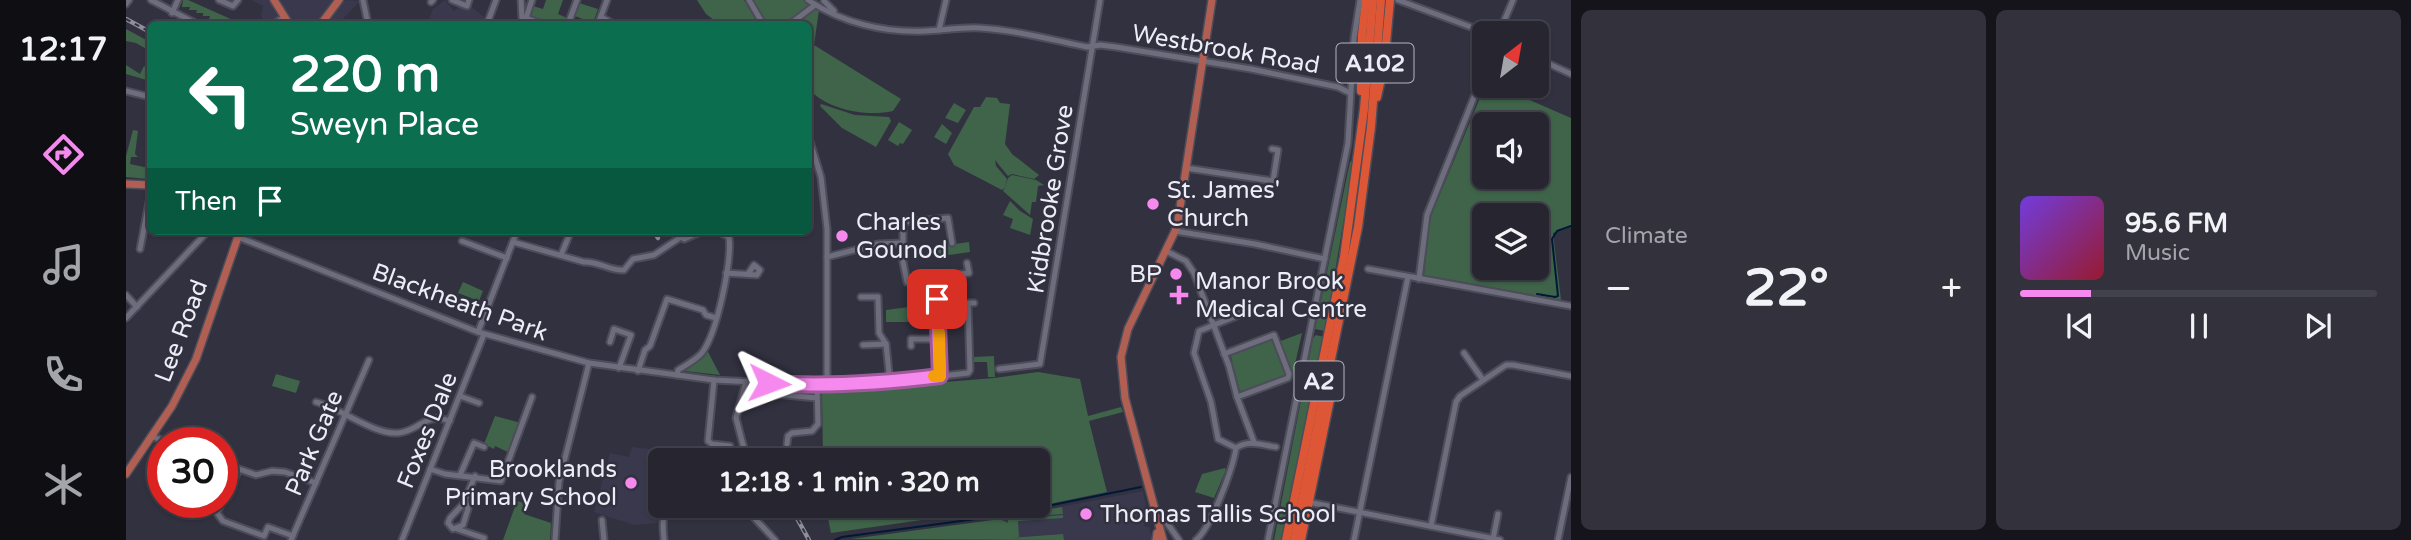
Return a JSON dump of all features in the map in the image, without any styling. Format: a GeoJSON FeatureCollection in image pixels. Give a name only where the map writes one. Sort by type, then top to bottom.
{"type":"FeatureCollection","features":[{"type":"Feature","properties":{"kind":"highway","name":"A2"},"geometry":{"type":"LineString","coordinates":[[1286,540],[1344,257],[1361,125],[1361,61],[1366,0]]}},
{"type":"Feature","properties":{"kind":"highway","name":"A102"},"geometry":{"type":"LineString","coordinates":[[1361,125],[1373,0]]}},
{"type":"Feature","properties":{"kind":"highway","name":"A102"},"geometry":{"type":"LineString","coordinates":[[1371,127],[1381,0]]}},
{"type":"Feature","properties":{"kind":"highway","name":"A2"},"geometry":{"type":"LineString","coordinates":[[1294,540],[1358,227],[1371,127],[1384,65],[1390,0]]}},
{"type":"Feature","properties":{"kind":"highway"},"geometry":{"type":"LineString","coordinates":[[1301,540],[1333,385],[1338,330]]}},
{"type":"Feature","properties":{"kind":"main road"},"geometry":{"type":"LineString","coordinates":[[274,0],[287,21]]}},
{"type":"Feature","properties":{"kind":"main road"},"geometry":{"type":"LineString","coordinates":[[323,21],[339,0]]}},
{"type":"Feature","properties":{"kind":"main road"},"geometry":{"type":"LineString","coordinates":[[1160,539],[1125,398],[1120,367],[1128,329],[1175,231],[1212,0]]}},
{"type":"Feature","properties":{"kind":"main road"},"geometry":{"type":"LineString","coordinates":[[126,184],[147,186]]}},
{"type":"Feature","properties":{"kind":"main road","name":"Lee Road"},"geometry":{"type":"LineString","coordinates":[[157,427],[172,406],[196,359],[239,235]]}},
{"type":"Feature","properties":{"kind":"main road","name":"Lee Road"},"geometry":{"type":"LineString","coordinates":[[126,474],[147,442]]}},
{"type":"Feature","properties":{"kind":"street"},"geometry":{"type":"LineString","coordinates":[[151,0],[190,21]]}},
{"type":"Feature","properties":{"kind":"street"},"geometry":{"type":"LineString","coordinates":[[172,13],[178,0]]}},
{"type":"Feature","properties":{"kind":"street"},"geometry":{"type":"LineString","coordinates":[[219,0],[233,6],[238,0]]}},
{"type":"Feature","properties":{"kind":"street"},"geometry":{"type":"LineString","coordinates":[[363,0],[367,21]]}},
{"type":"Feature","properties":{"kind":"street"},"geometry":{"type":"LineString","coordinates":[[452,0],[468,3]]}},
{"type":"Feature","properties":{"kind":"street"},"geometry":{"type":"LineString","coordinates":[[488,21],[496,0]]}},
{"type":"Feature","properties":{"kind":"street"},"geometry":{"type":"LineString","coordinates":[[521,0],[524,19]]}},
{"type":"Feature","properties":{"kind":"street"},"geometry":{"type":"LineString","coordinates":[[521,21],[532,0]]}},
{"type":"Feature","properties":{"kind":"street"},"geometry":{"type":"LineString","coordinates":[[569,21],[577,0]]}},
{"type":"Feature","properties":{"kind":"street"},"geometry":{"type":"LineString","coordinates":[[599,21],[607,0]]}},
{"type":"Feature","properties":{"kind":"street"},"geometry":{"type":"LineString","coordinates":[[749,0],[761,21]]}},
{"type":"Feature","properties":{"kind":"street"},"geometry":{"type":"LineString","coordinates":[[939,30],[946,0]]}},
{"type":"Feature","properties":{"kind":"street","name":"Kidbrooke Grove"},"geometry":{"type":"LineString","coordinates":[[999,369],[1040,364],[1100,0]]}},
{"type":"Feature","properties":{"kind":"street"},"geometry":{"type":"LineString","coordinates":[[1268,540],[1348,143],[1354,38],[1360,0]]}},
{"type":"Feature","properties":{"kind":"street"},"geometry":{"type":"LineString","coordinates":[[1398,0],[1472,27]]}},
{"type":"Feature","properties":{"kind":"street"},"geometry":{"type":"LineString","coordinates":[[1504,21],[1513,0]]}},
{"type":"Feature","properties":{"kind":"street"},"geometry":{"type":"LineString","coordinates":[[794,21],[816,2]]}},
{"type":"Feature","properties":{"kind":"street","name":"Westbrook Road"},"geometry":{"type":"LineString","coordinates":[[816,2],[836,13],[879,29],[939,30],[958,27],[1006,31],[1203,61],[1338,87],[1350,93]]}},
{"type":"Feature","properties":{"kind":"street"},"geometry":{"type":"LineString","coordinates":[[278,21],[284,17]]}},
{"type":"Feature","properties":{"kind":"street"},"geometry":{"type":"LineString","coordinates":[[601,17],[608,21]]}},
{"type":"Feature","properties":{"kind":"street"},"geometry":{"type":"LineString","coordinates":[[524,19],[531,21]]}},
{"type":"Feature","properties":{"kind":"street"},"geometry":{"type":"LineString","coordinates":[[1549,64],[1571,74]]}},
{"type":"Feature","properties":{"kind":"street"},"geometry":{"type":"LineString","coordinates":[[126,91],[147,96]]}},
{"type":"Feature","properties":{"kind":"street"},"geometry":{"type":"LineString","coordinates":[[1419,279],[1427,215],[1474,98]]}},
{"type":"Feature","properties":{"kind":"street"},"geometry":{"type":"LineString","coordinates":[[812,148],[821,177],[827,229],[827,385]]}},
{"type":"Feature","properties":{"kind":"street"},"geometry":{"type":"LineString","coordinates":[[1186,169],[1273,181],[1278,149],[1272,149]]}},
{"type":"Feature","properties":{"kind":"street"},"geometry":{"type":"LineString","coordinates":[[952,243],[948,218],[903,222],[903,262],[907,282],[969,273],[967,263]]}},
{"type":"Feature","properties":{"kind":"street"},"geometry":{"type":"LineString","coordinates":[[140,249],[147,223]]}},
{"type":"Feature","properties":{"kind":"street"},"geometry":{"type":"LineString","coordinates":[[1175,231],[1325,259]]}},
{"type":"Feature","properties":{"kind":"street"},"geometry":{"type":"LineString","coordinates":[[126,318],[204,235]]}},
{"type":"Feature","properties":{"kind":"street","name":"Blackheath Park"},"geometry":{"type":"LineString","coordinates":[[241,235],[481,333],[589,363],[714,380],[827,385],[890,382],[968,373],[968,303],[974,303]]}},
{"type":"Feature","properties":{"kind":"street","name":"Foxes Dale"},"geometry":{"type":"LineString","coordinates":[[402,540],[460,396],[516,235]]}},
{"type":"Feature","properties":{"kind":"street"},"geometry":{"type":"LineString","coordinates":[[561,256],[569,235]]}},
{"type":"Feature","properties":{"kind":"street"},"geometry":{"type":"LineString","coordinates":[[513,242],[584,262],[593,261],[619,271],[624,270],[633,259],[654,255],[681,237],[688,239],[696,235]]}},
{"type":"Feature","properties":{"kind":"street"},"geometry":{"type":"LineString","coordinates":[[677,375],[678,370],[694,360],[705,348],[716,318],[731,235]]}},
{"type":"Feature","properties":{"kind":"street"},"geometry":{"type":"LineString","coordinates":[[462,241],[507,258]]}},
{"type":"Feature","properties":{"kind":"street"},"geometry":{"type":"LineString","coordinates":[[827,257],[878,244],[903,243]]}},
{"type":"Feature","properties":{"kind":"street"},"geometry":{"type":"LineString","coordinates":[[1166,251],[1181,258],[1191,267],[1254,442]]}},
{"type":"Feature","properties":{"kind":"street"},"geometry":{"type":"LineString","coordinates":[[1368,269],[1571,306]]}},
{"type":"Feature","properties":{"kind":"street"},"geometry":{"type":"LineString","coordinates":[[726,273],[748,274]]}},
{"type":"Feature","properties":{"kind":"street"},"geometry":{"type":"LineString","coordinates":[[1354,540],[1408,277]]}},
{"type":"Feature","properties":{"kind":"street"},"geometry":{"type":"LineString","coordinates":[[927,298],[927,290],[937,288],[940,376]]}},
{"type":"Feature","properties":{"kind":"street"},"geometry":{"type":"LineString","coordinates":[[126,295],[137,307]]}},
{"type":"Feature","properties":{"kind":"street"},"geometry":{"type":"LineString","coordinates":[[862,297],[878,297],[879,333],[886,344],[890,382]]}},
{"type":"Feature","properties":{"kind":"street"},"geometry":{"type":"LineString","coordinates":[[638,371],[667,299],[702,310],[706,315],[716,318]]}},
{"type":"Feature","properties":{"kind":"street"},"geometry":{"type":"LineString","coordinates":[[1236,448],[1221,441],[1217,435],[1211,402],[1194,353],[1197,333],[1254,309]]}},
{"type":"Feature","properties":{"kind":"street"},"geometry":{"type":"LineString","coordinates":[[610,342],[614,330],[631,335],[619,369]]}},
{"type":"Feature","properties":{"kind":"street"},"geometry":{"type":"LineString","coordinates":[[1224,354],[1273,335],[1289,374],[1288,378],[1237,397]]}},
{"type":"Feature","properties":{"kind":"street"},"geometry":{"type":"LineString","coordinates":[[911,346],[911,339],[926,342],[939,339]]}},
{"type":"Feature","properties":{"kind":"street"},"geometry":{"type":"LineString","coordinates":[[863,345],[886,344]]}},
{"type":"Feature","properties":{"kind":"street"},"geometry":{"type":"LineString","coordinates":[[705,348],[715,351]]}},
{"type":"Feature","properties":{"kind":"street"},"geometry":{"type":"LineString","coordinates":[[1464,353],[1483,380]]}},
{"type":"Feature","properties":{"kind":"street","name":"Park Gate"},"geometry":{"type":"LineString","coordinates":[[292,538],[369,360]]}},
{"type":"Feature","properties":{"kind":"street"},"geometry":{"type":"LineString","coordinates":[[555,540],[559,482],[589,363]]}},
{"type":"Feature","properties":{"kind":"street"},"geometry":{"type":"LineString","coordinates":[[1430,526],[1456,402],[1464,392],[1500,369],[1513,365],[1571,376]]}},
{"type":"Feature","properties":{"kind":"street"},"geometry":{"type":"LineString","coordinates":[[714,380],[708,441],[730,448]]}},
{"type":"Feature","properties":{"kind":"street"},"geometry":{"type":"LineString","coordinates":[[743,448],[736,418],[746,382]]}},
{"type":"Feature","properties":{"kind":"street"},"geometry":{"type":"LineString","coordinates":[[787,444],[788,436],[792,433],[812,431],[816,428],[817,385]]}},
{"type":"Feature","properties":{"kind":"street"},"geometry":{"type":"LineString","coordinates":[[754,393],[817,398]]}},
{"type":"Feature","properties":{"kind":"street"},"geometry":{"type":"LineString","coordinates":[[460,396],[479,403]]}},
{"type":"Feature","properties":{"kind":"street"},"geometry":{"type":"LineString","coordinates":[[430,469],[501,481],[532,397]]}},
{"type":"Feature","properties":{"kind":"street"},"geometry":{"type":"LineString","coordinates":[[316,402],[389,432],[399,433],[430,418],[450,421]]}},
{"type":"Feature","properties":{"kind":"street"},"geometry":{"type":"LineString","coordinates":[[1242,444],[1247,426]]}},
{"type":"Feature","properties":{"kind":"street"},"geometry":{"type":"LineString","coordinates":[[1196,540],[1206,529],[1234,462],[1236,448],[1254,442],[1276,447]]}},
{"type":"Feature","properties":{"kind":"street"},"geometry":{"type":"LineString","coordinates":[[460,475],[474,443],[484,447]]}},
{"type":"Feature","properties":{"kind":"street"},"geometry":{"type":"LineString","coordinates":[[239,470],[256,475],[272,471],[285,472],[316,482]]}},
{"type":"Feature","properties":{"kind":"street"},"geometry":{"type":"LineString","coordinates":[[475,476],[465,502],[450,518],[450,527],[484,538]]}},
{"type":"Feature","properties":{"kind":"street"},"geometry":{"type":"LineString","coordinates":[[1558,540],[1571,477]]}},
{"type":"Feature","properties":{"kind":"street"},"geometry":{"type":"LineString","coordinates":[[457,529],[463,525],[466,517],[468,509],[465,502]]}},
{"type":"Feature","properties":{"kind":"street"},"geometry":{"type":"LineString","coordinates":[[1313,503],[1500,540]]}},
{"type":"Feature","properties":{"kind":"street"},"geometry":{"type":"LineString","coordinates":[[1493,538],[1498,514]]}},
{"type":"Feature","properties":{"kind":"street"},"geometry":{"type":"LineString","coordinates":[[221,518],[264,536],[268,527],[292,538]]}},
{"type":"Feature","properties":{"kind":"street"},"geometry":{"type":"LineString","coordinates":[[664,518],[664,540]]}},
{"type":"Feature","properties":{"kind":"street"},"geometry":{"type":"LineString","coordinates":[[754,518],[775,540]]}},
{"type":"Feature","properties":{"kind":"street"},"geometry":{"type":"LineString","coordinates":[[603,520],[604,540]]}},
{"type":"Feature","properties":{"kind":"street"},"geometry":{"type":"LineString","coordinates":[[1157,522],[1165,520],[1178,540]]}},
{"type":"Feature","properties":{"kind":"shaded area"},"geometry":{"type":"Polygon","coordinates":[[[251,0],[269,0],[279,18],[276,21],[263,21],[263,6],[251,0]]]}},
{"type":"Feature","properties":{"kind":"shaded area"},"geometry":{"type":"Polygon","coordinates":[[[280,0],[335,0],[319,21],[291,21],[280,0]]]}},
{"type":"Feature","properties":{"kind":"shaded area"},"geometry":{"type":"Polygon","coordinates":[[[342,0],[360,1],[341,21],[326,21],[342,0]]]}},
{"type":"Feature","properties":{"kind":"shaded area"},"geometry":{"type":"Polygon","coordinates":[[[445,0],[454,11],[461,6],[472,7],[486,19],[431,21],[433,9],[445,0]]]}},
{"type":"Feature","properties":{"kind":"shaded area","name":"Brooklands Primary School"},"geometry":{"type":"Polygon","coordinates":[[[632,447],[648,449],[648,518],[661,518],[660,523],[634,525],[594,512],[610,453],[629,457],[632,447]]]}},
{"type":"Feature","properties":{"kind":"shaded area","name":"Thomas Tallis School"},"geometry":{"type":"Polygon","coordinates":[[[1143,491],[1147,512],[1144,526],[1149,527],[1152,540],[1003,540],[1006,518],[1050,518],[1050,509],[1143,491]]]}},
{"type":"Feature","properties":{"kind":"green space"},"geometry":{"type":"Polygon","coordinates":[[[183,0],[188,0],[235,21],[209,19],[210,16],[196,13],[197,10],[182,7],[183,0]]]}},
{"type":"Feature","properties":{"kind":"green space"},"geometry":{"type":"Polygon","coordinates":[[[546,0],[563,0],[558,14],[567,18],[566,21],[544,21],[531,16],[533,6],[543,9],[546,0]]]}},
{"type":"Feature","properties":{"kind":"green space"},"geometry":{"type":"Polygon","coordinates":[[[697,0],[744,0],[756,21],[715,21],[706,14],[697,0]]]}},
{"type":"Feature","properties":{"kind":"green space"},"geometry":{"type":"Polygon","coordinates":[[[753,0],[817,0],[819,10],[814,45],[901,99],[893,111],[883,113],[848,110],[826,102],[812,92],[812,21],[766,21],[753,0]]]}},
{"type":"Feature","properties":{"kind":"green space"},"geometry":{"type":"Polygon","coordinates":[[[579,3],[598,9],[594,21],[575,16],[579,3]]]}},
{"type":"Feature","properties":{"kind":"green space"},"geometry":{"type":"Polygon","coordinates":[[[126,29],[147,40],[147,49],[136,43],[126,41],[126,29]]]}},
{"type":"Feature","properties":{"kind":"green space"},"geometry":{"type":"Polygon","coordinates":[[[126,65],[140,74],[144,66],[147,68],[147,80],[126,74],[126,65]]]}},
{"type":"Feature","properties":{"kind":"green space"},"geometry":{"type":"Polygon","coordinates":[[[986,97],[997,98],[1000,103],[1010,104],[1005,144],[1012,154],[1039,175],[1034,179],[1012,174],[1008,176],[995,160],[996,166],[1007,179],[1002,190],[954,165],[948,154],[974,107],[980,107],[986,97]]]}},
{"type":"Feature","properties":{"kind":"green space"},"geometry":{"type":"Polygon","coordinates":[[[1480,98],[1525,98],[1571,118],[1571,227],[1553,233],[1561,300],[1424,275],[1430,218],[1472,117],[1472,189],[1549,189],[1549,112],[1474,112],[1480,98]]]}},
{"type":"Feature","properties":{"kind":"green space"},"geometry":{"type":"Polygon","coordinates":[[[954,103],[966,110],[958,123],[945,118],[954,103]]]}},
{"type":"Feature","properties":{"kind":"green space"},"geometry":{"type":"Polygon","coordinates":[[[821,104],[855,115],[889,117],[891,121],[876,147],[842,128],[821,104]]]}},
{"type":"Feature","properties":{"kind":"green space"},"geometry":{"type":"Polygon","coordinates":[[[899,122],[912,130],[903,144],[898,146],[888,140],[899,122]]]}},
{"type":"Feature","properties":{"kind":"green space"},"geometry":{"type":"Polygon","coordinates":[[[942,124],[952,133],[946,144],[934,137],[942,124]]]}},
{"type":"Feature","properties":{"kind":"green space"},"geometry":{"type":"Polygon","coordinates":[[[133,130],[138,131],[135,154],[138,157],[131,157],[130,164],[147,166],[147,179],[126,177],[126,156],[133,130]]]}},
{"type":"Feature","properties":{"kind":"green space"},"geometry":{"type":"Polygon","coordinates":[[[1354,159],[1325,331],[1315,329],[1350,162],[1354,159]]]}},
{"type":"Feature","properties":{"kind":"green space"},"geometry":{"type":"Polygon","coordinates":[[[1012,175],[1036,180],[1044,185],[1038,186],[1036,202],[1032,202],[1030,215],[1003,191],[1012,175]]]}},
{"type":"Feature","properties":{"kind":"green space"},"geometry":{"type":"Polygon","coordinates":[[[1010,201],[1033,219],[1030,235],[1010,228],[1013,219],[1003,215],[1010,201]]]}},
{"type":"Feature","properties":{"kind":"green space"},"geometry":{"type":"Polygon","coordinates":[[[969,242],[970,252],[935,257],[934,247],[969,242]]]}},
{"type":"Feature","properties":{"kind":"green space"},"geometry":{"type":"Polygon","coordinates":[[[463,282],[483,291],[479,301],[458,293],[463,282]]]}},
{"type":"Feature","properties":{"kind":"green space"},"geometry":{"type":"Polygon","coordinates":[[[916,306],[916,322],[886,322],[886,310],[916,306]]]}},
{"type":"Feature","properties":{"kind":"green space"},"geometry":{"type":"Polygon","coordinates":[[[1302,333],[1293,373],[1291,373],[1278,342],[1302,333]]]}},
{"type":"Feature","properties":{"kind":"green space"},"geometry":{"type":"Polygon","coordinates":[[[1316,335],[1324,337],[1281,540],[1274,540],[1313,338],[1316,335]]]}},
{"type":"Feature","properties":{"kind":"green space"},"geometry":{"type":"Polygon","coordinates":[[[1273,337],[1287,375],[1240,392],[1230,353],[1273,337]]]}},
{"type":"Feature","properties":{"kind":"green space"},"geometry":{"type":"Polygon","coordinates":[[[707,350],[720,375],[685,371],[707,350]]]}},
{"type":"Feature","properties":{"kind":"green space"},"geometry":{"type":"Polygon","coordinates":[[[994,356],[995,377],[988,377],[987,362],[973,362],[973,357],[994,356]]]}},
{"type":"Feature","properties":{"kind":"green space"},"geometry":{"type":"Polygon","coordinates":[[[1038,372],[1080,379],[1088,416],[1121,407],[1123,412],[1089,421],[1107,492],[1050,504],[1050,448],[823,448],[822,392],[1038,372]]]}},
{"type":"Feature","properties":{"kind":"green space"},"geometry":{"type":"Polygon","coordinates":[[[276,374],[300,381],[296,393],[272,386],[276,374]]]}},
{"type":"Feature","properties":{"kind":"green space"},"geometry":{"type":"Polygon","coordinates":[[[748,384],[813,387],[815,396],[748,390],[748,384]]]}},
{"type":"Feature","properties":{"kind":"green space"},"geometry":{"type":"Polygon","coordinates":[[[495,416],[521,423],[510,453],[484,444],[495,416]]]}},
{"type":"Feature","properties":{"kind":"green space"},"geometry":{"type":"Polygon","coordinates":[[[1225,468],[1214,498],[1195,492],[1202,474],[1225,468]]]}},
{"type":"Feature","properties":{"kind":"green space"},"geometry":{"type":"Polygon","coordinates":[[[517,501],[527,504],[524,514],[551,523],[550,540],[503,540],[517,501]]]}},
{"type":"Feature","properties":{"kind":"green space"},"geometry":{"type":"Polygon","coordinates":[[[1062,507],[1063,514],[1050,515],[1050,509],[1062,507]]]}},
{"type":"Feature","properties":{"kind":"green space"},"geometry":{"type":"Polygon","coordinates":[[[1063,515],[1063,518],[1018,521],[1019,537],[1011,538],[1063,534],[1064,540],[851,539],[1000,519],[1008,523],[1008,520],[1063,515]]]}},
{"type":"Feature","properties":{"kind":"green space"},"geometry":{"type":"Polygon","coordinates":[[[828,518],[936,518],[831,533],[828,518]]]}},
{"type":"Feature","properties":{"kind":"waterway"},"geometry":{"type":"LineString","coordinates":[[1537,294],[1558,296],[1552,239],[1557,231],[1571,226]]}},
{"type":"Feature","properties":{"kind":"waterway"},"geometry":{"type":"LineString","coordinates":[[1050,505],[1141,487]]}},
{"type":"Feature","properties":{"kind":"waterway"},"geometry":{"type":"LineString","coordinates":[[835,540],[983,518]]}},
{"type":"Feature","properties":{"kind":"railway"},"geometry":{"type":"LineString","coordinates":[[126,19],[147,30]]}},
{"type":"Feature","properties":{"kind":"railway"},"geometry":{"type":"LineString","coordinates":[[797,518],[809,540]]}},
{"type":"Feature","properties":{"kind":"slow traffic"},"geometry":{"type":"LineString","coordinates":[[934,376],[940,376],[939,333]]}},
{"type":"Feature","properties":{"kind":"place","name":"St. James' Church"},"geometry":{"type":"Point","coordinates":[1153,204]}},
{"type":"Feature","properties":{"kind":"place","name":"Charles Gounod"},"geometry":{"type":"Point","coordinates":[842,236]}},
{"type":"Feature","properties":{"kind":"place","name":"BP"},"geometry":{"type":"Point","coordinates":[1176,274]}},
{"type":"Feature","properties":{"kind":"place","name":"Manor Brook Medical Centre"},"geometry":{"type":"Point","coordinates":[1179,295]}},
{"type":"Feature","properties":{"kind":"place","name":"Brooklands Primary School"},"geometry":{"type":"Point","coordinates":[631,483]}},
{"type":"Feature","properties":{"kind":"place","name":"Thomas Tallis School"},"geometry":{"type":"Point","coordinates":[1086,514]}},
{"type":"Feature","properties":{"kind":"route"},"geometry":{"type":"LineString","coordinates":[[769,383],[827,385],[940,376],[937,299]]}}]}
